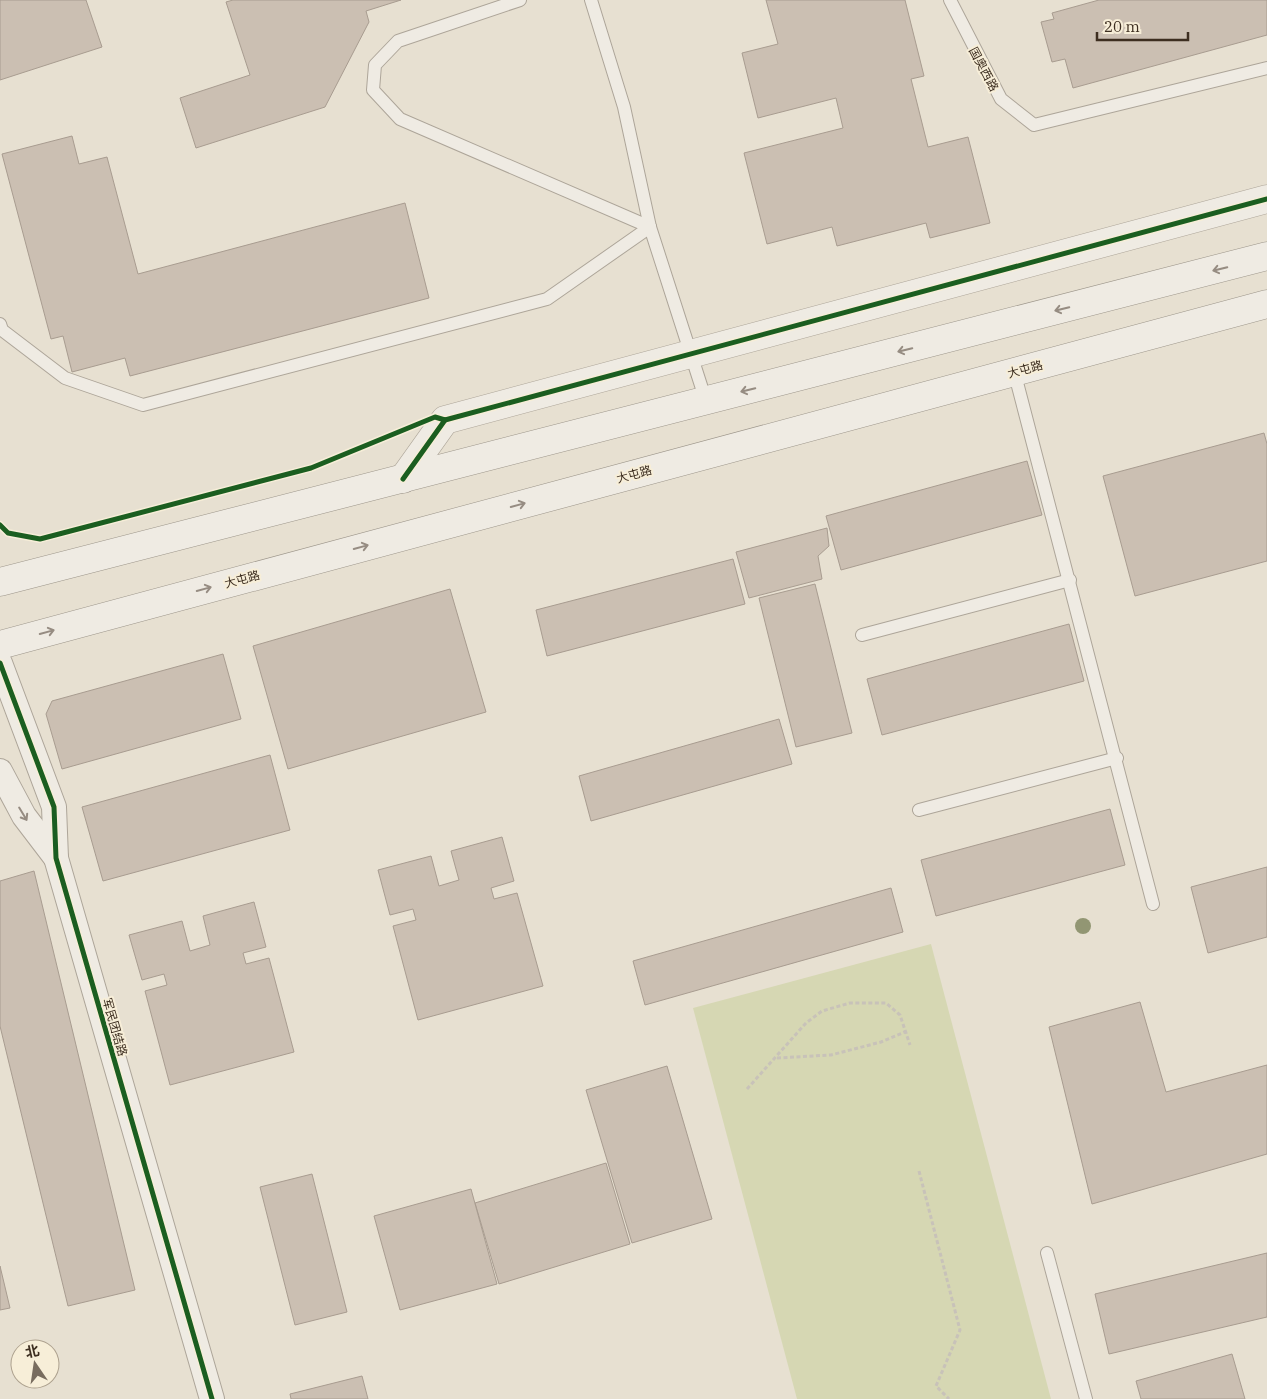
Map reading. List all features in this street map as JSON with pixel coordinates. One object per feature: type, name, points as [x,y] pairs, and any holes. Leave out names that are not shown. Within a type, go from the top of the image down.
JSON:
[{"type":"main road","points":[[403,479],[445,420],[1267,199]]},
{"type":"main road","points":[[0,582],[1267,256]]},
{"type":"main road","name":"大屯路","points":[[0,644],[1267,304]]},
{"type":"street","name":"军民团结路","points":[[0,662],[54,807],[56,858],[212,1399]]},
{"type":"street","name":"军民团结路","points":[[0,771],[24,816],[56,858]]},
{"type":"lane","points":[[520,0],[398,41],[375,65],[373,90],[400,119],[650,227]]},
{"type":"lane","points":[[591,0],[624,107],[650,227],[706,401]]},
{"type":"lane","name":"国奥西路","points":[[950,0],[1001,99],[1034,125],[1267,68]]},
{"type":"lane","points":[[0,324],[2,330],[65,378],[143,405],[547,299],[650,227]]},
{"type":"lane","points":[[1014,372],[1117,758],[1153,904]]},
{"type":"lane","points":[[862,635],[1070,580]]},
{"type":"lane","points":[[919,810],[1117,758]]},
{"type":"lane","points":[[1047,1252],[1086,1399]]},
{"type":"path","points":[[746,1088],[776,1058],[806,1023],[822,1011],[850,1003],[886,1003],[900,1015],[910,1044]]},
{"type":"path","points":[[776,1058],[831,1055],[881,1042],[905,1032]]},
{"type":"path","points":[[919,1171],[960,1330],[936,1386],[949,1399]]},
{"type":"green space","points":[[931,944],[1051,1399],[797,1399],[693,1008]]},
{"type":"building","points":[[0,0],[86,0],[102,47],[0,80]]},
{"type":"building","points":[[233,0],[401,0],[366,11],[369,22],[325,107],[196,148],[180,98],[250,75],[226,2]]},
{"type":"building","points":[[766,0],[905,0],[924,76],[911,79],[928,147],[968,137],[990,223],[930,238],[926,223],[837,246],[832,227],[767,244],[744,153],[843,128],[836,98],[758,118],[742,53],[778,44]]},
{"type":"building","points":[[1099,0],[1267,0],[1267,35],[1073,88],[1065,59],[1052,62],[1041,22],[1054,19],[1052,13]]},
{"type":"building","points":[[72,136],[79,164],[107,157],[138,274],[405,203],[429,298],[130,376],[125,358],[72,372],[63,336],[51,339],[2,154]]},
{"type":"building","points":[[1264,433],[1267,444],[1267,561],[1135,596],[1103,476]]},
{"type":"building","points":[[1027,461],[1042,515],[841,570],[826,516]]},
{"type":"building","points":[[827,528],[829,546],[818,556],[822,579],[749,598],[736,552]]},
{"type":"building","points":[[733,559],[745,604],[547,656],[536,610]]},
{"type":"building","points":[[815,584],[852,733],[796,747],[759,598]]},
{"type":"building","points":[[450,589],[486,712],[288,769],[253,646]]},
{"type":"building","points":[[1069,624],[1084,681],[882,735],[867,679]]},
{"type":"building","points":[[223,654],[241,719],[62,769],[46,714],[52,701]]},
{"type":"building","points":[[779,719],[792,764],[591,821],[579,776]]},
{"type":"building","points":[[270,755],[290,830],[103,881],[82,807]]},
{"type":"building","points":[[1110,809],[1125,865],[936,916],[921,860]]},
{"type":"building","points":[[502,837],[514,881],[491,888],[494,899],[517,893],[543,986],[418,1020],[393,926],[416,920],[413,909],[390,915],[378,870],[431,856],[439,886],[459,880],[451,851]]},
{"type":"building","points":[[1267,867],[1267,937],[1208,953],[1191,887]]},
{"type":"building","points":[[34,871],[135,1290],[68,1306],[0,1026],[0,881]]},
{"type":"building","points":[[891,888],[903,932],[645,1005],[633,961]]},
{"type":"building","points":[[254,902],[266,947],[243,953],[246,964],[269,958],[294,1052],[170,1085],[145,991],[167,985],[164,974],[142,980],[129,935],[182,921],[190,951],[210,945],[203,916]]},
{"type":"building","points":[[1140,1002],[1166,1092],[1267,1065],[1267,1154],[1092,1204],[1049,1027]]},
{"type":"building","points":[[667,1066],[712,1219],[632,1243],[586,1090]]},
{"type":"building","points":[[606,1163],[630,1244],[499,1284],[475,1203]]},
{"type":"building","points":[[312,1174],[347,1312],[295,1325],[260,1187]]},
{"type":"building","points":[[471,1189],[497,1284],[400,1310],[374,1216]]},
{"type":"building","points":[[1267,1253],[1267,1317],[1109,1354],[1095,1294]]},
{"type":"building","points":[[0,1266],[10,1308],[0,1310]]},
{"type":"building","points":[[1232,1354],[1245,1399],[1141,1399],[1136,1381]]},
{"type":"building","points":[[362,1376],[368,1399],[291,1399],[290,1394]]},
{"type":"cycle path","points":[[0,525],[8,533],[40,539],[311,468],[435,417],[445,420],[1267,199]]},
{"type":"cycle path","points":[[403,479],[445,420]]},
{"type":"cycle path","points":[[0,663],[54,807],[56,858],[212,1399]]}]
